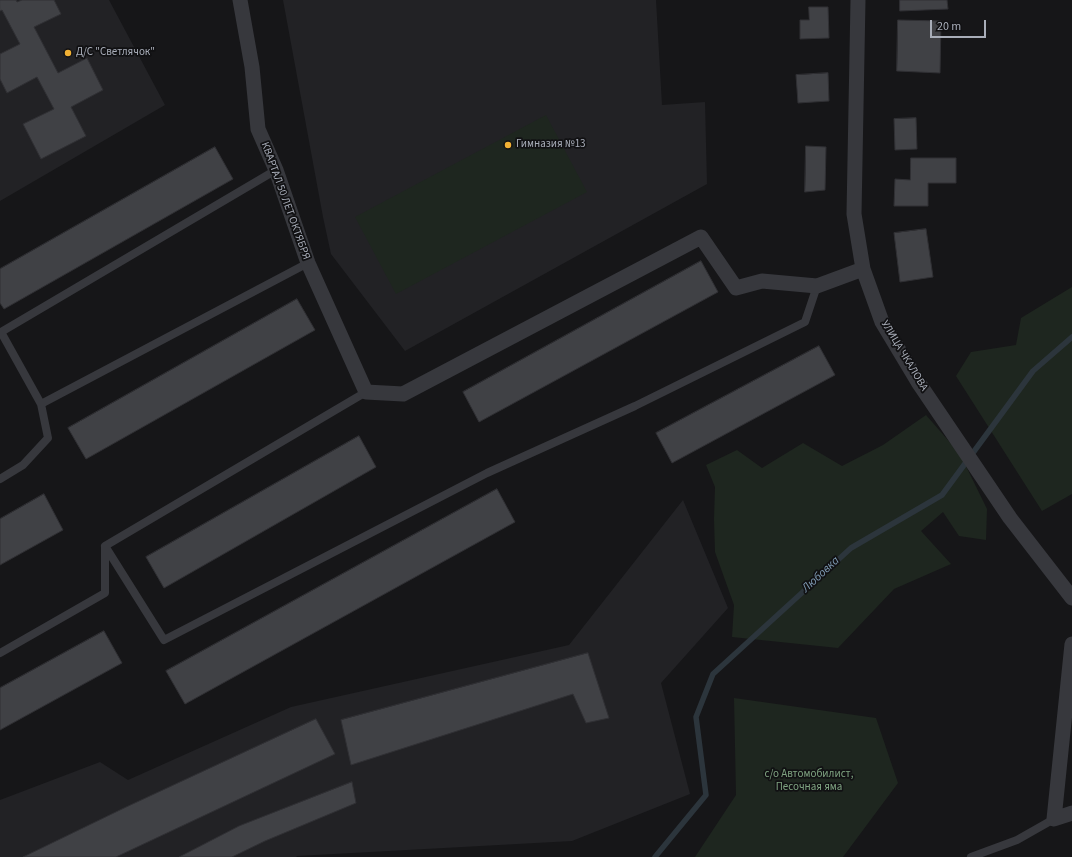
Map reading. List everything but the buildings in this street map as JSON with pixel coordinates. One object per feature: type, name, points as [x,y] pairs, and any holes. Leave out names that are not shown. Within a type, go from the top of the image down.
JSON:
[{"type":"street","name":"КВАРТАЛ 50 ЛЕТ ОКТЯБРЯ","points":[[240,0],[252,66],[258,129],[276,170],[308,263],[366,392]]},
{"type":"street","name":"УЛИЦА ЧКАЛОВА","points":[[858,0],[854,214],[863,269],[882,322],[918,382],[1010,518],[1072,598]]},
{"type":"street","points":[[366,392],[403,394],[701,238],[736,288],[762,281],[817,286],[863,269]]},
{"type":"street","points":[[1072,644],[1054,819],[1072,813]]},
{"type":"lane","points":[[0,479],[23,465],[48,438],[42,404],[2,332],[276,170]]},
{"type":"lane","points":[[42,404],[308,263]]},
{"type":"lane","points":[[105,546],[164,640],[487,473],[634,406],[805,322],[817,286]]},
{"type":"lane","points":[[105,546],[366,392]]},
{"type":"lane","points":[[0,653],[105,593],[105,546]]},
{"type":"lane","points":[[971,857],[1017,840],[1054,819]]},
{"type":"shaded area","name":"Д/С \"Светлячок\"","points":[[0,0],[109,0],[165,105],[0,201]]},
{"type":"shaded area","name":"Гимназия №13","points":[[283,0],[656,0],[662,105],[705,102],[707,184],[405,351],[331,254]]},
{"type":"shaded area","points":[[683,500],[728,608],[661,683],[690,794],[572,841],[296,857],[0,857],[0,800],[100,762],[128,780],[291,707],[569,645]]},
{"type":"green space","points":[[546,115],[587,192],[396,294],[355,217]]},
{"type":"green space","points":[[1072,287],[1072,494],[1042,511],[956,376],[971,352],[1016,345],[1021,318]]},
{"type":"green space","points":[[926,415],[960,454],[987,509],[986,540],[959,536],[943,512],[921,531],[951,564],[894,589],[838,648],[732,637],[734,605],[715,552],[715,487],[706,465],[737,450],[762,468],[803,443],[842,466],[883,445]]},
{"type":"green space","name":"с/о Автомобилист, Песочная яма","points":[[734,698],[876,718],[898,783],[843,857],[695,857],[736,795]]},
{"type":"waterway","name":"Любовка","points":[[655,857],[706,795],[696,717],[713,674],[851,548],[942,495],[1033,371],[1072,337]]},
{"type":"place","name":"Д/С \"Светлячок\"","points":[[68,53]]},
{"type":"place","name":"Гимназия №13","points":[[508,145]]}]
